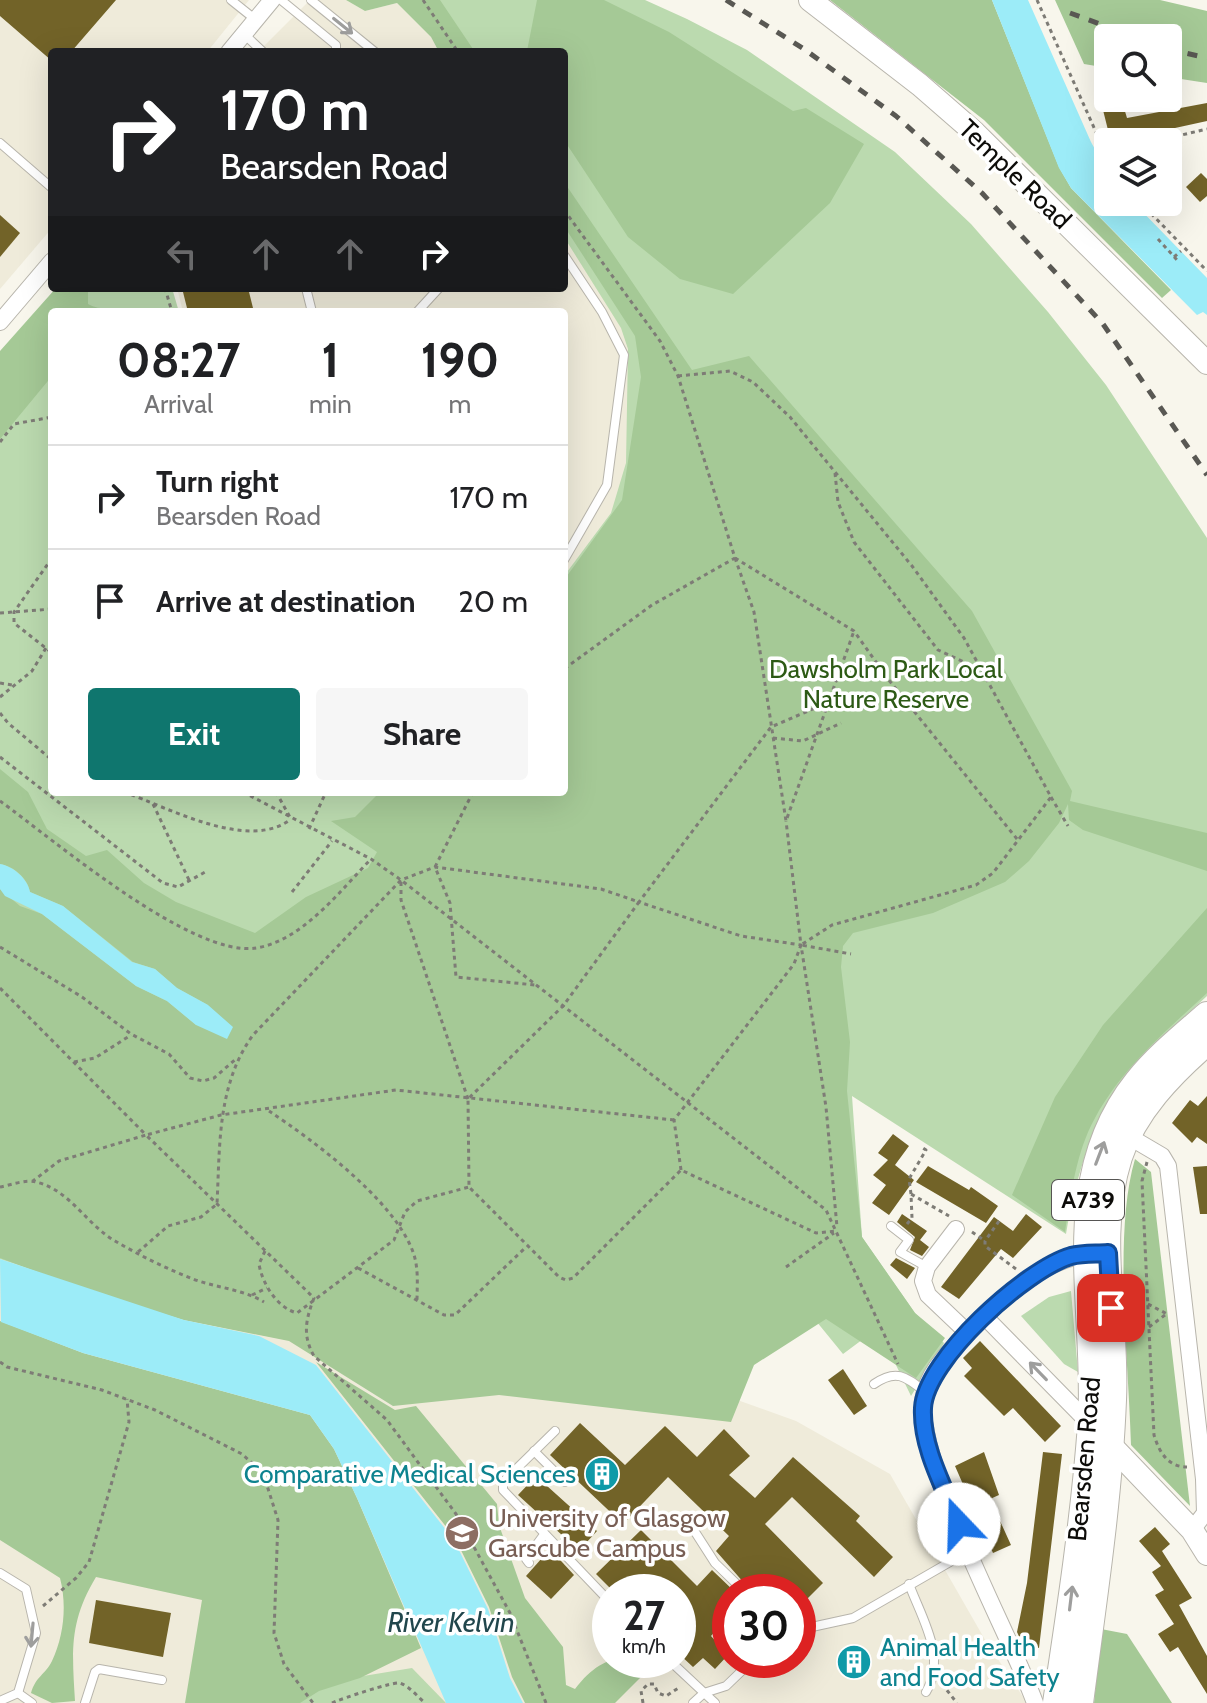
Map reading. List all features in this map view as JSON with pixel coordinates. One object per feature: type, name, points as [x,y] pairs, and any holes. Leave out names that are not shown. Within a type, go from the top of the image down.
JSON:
[{"type":"main road","name":"Bearsden Road","points":[[1080,1703],[1111,1446],[1114,1363],[1097,1254],[1086,1207],[1098,1154],[1121,1106],[1149,1068],[1207,1015]]},
{"type":"main road","name":"Bearsden Road","points":[[1056,1703],[1091,1425],[1097,1254],[1111,1189],[1128,1136],[1154,1096],[1207,1042]]},
{"type":"street","points":[[232,48],[272,0]]},
{"type":"street","name":"Temple Road","points":[[810,0],[920,85],[974,132],[1207,363]]},
{"type":"street","points":[[0,322],[48,266]]},
{"type":"street","points":[[1128,1136],[1158,1153],[1168,1166],[1202,1466],[1205,1513],[1192,1530]]},
{"type":"street","points":[[963,1228],[927,1267],[923,1281],[928,1295],[968,1333]]},
{"type":"street","points":[[1035,1703],[969,1551],[928,1445],[922,1412],[925,1391],[935,1371],[1006,1294],[1069,1257],[1097,1254]]},
{"type":"street","points":[[985,1317],[1192,1530],[1207,1554]]},
{"type":"lane","points":[[231,0],[256,20]]},
{"type":"lane","points":[[281,0],[336,48]]},
{"type":"lane","points":[[311,0],[370,48]]},
{"type":"lane","points":[[244,34],[259,48]]},
{"type":"lane","points":[[0,143],[48,185]]},
{"type":"lane","points":[[568,261],[610,325],[624,355],[607,485],[568,553]]},
{"type":"lane","points":[[421,308],[435,292]]},
{"type":"lane","points":[[891,1226],[909,1240],[900,1252],[918,1265],[927,1267]]},
{"type":"lane","points":[[874,1384],[888,1375],[903,1374],[925,1391]]},
{"type":"lane","points":[[555,1431],[503,1482],[503,1490],[543,1536],[592,1584]]},
{"type":"lane","points":[[534,1451],[565,1482]]},
{"type":"lane","points":[[688,1521],[715,1563],[726,1574]]},
{"type":"lane","points":[[529,1563],[526,1559],[543,1536]]},
{"type":"lane","points":[[816,1626],[853,1618],[969,1551]]},
{"type":"lane","points":[[0,1573],[26,1589],[36,1633],[18,1693],[0,1701]]},
{"type":"lane","points":[[909,1584],[936,1657],[935,1678],[926,1692]]},
{"type":"lane","points":[[85,1703],[95,1672],[99,1669],[162,1680]]},
{"type":"lane","points":[[687,1678],[715,1703]]},
{"type":"lane","points":[[693,1703],[704,1693],[726,1686],[734,1678]]},
{"type":"lane","points":[[18,1693],[32,1703]]},
{"type":"path","points":[[423,0],[455,48]]},
{"type":"path","points":[[1037,0],[1095,128]]},
{"type":"path","points":[[1182,135],[1207,129]]},
{"type":"path","points":[[568,215],[660,341],[678,376],[754,612],[825,1093],[837,1231]]},
{"type":"path","points":[[1154,216],[1207,271]]},
{"type":"path","points":[[1158,239],[1176,258],[1181,251]]},
{"type":"path","points":[[678,376],[730,371],[753,382],[790,417],[912,566],[964,638],[1068,826]]},
{"type":"path","points":[[0,442],[14,424],[48,418]]},
{"type":"path","points":[[835,473],[838,502],[861,552],[938,650],[980,669]]},
{"type":"path","points":[[735,558],[854,631],[888,679],[1018,840]]},
{"type":"path","points":[[568,666],[652,605],[735,558]]},
{"type":"path","points":[[0,697],[32,671],[46,648],[14,623],[14,612],[48,564]]},
{"type":"path","points":[[0,613],[48,609]]},
{"type":"path","points":[[786,821],[854,631]]},
{"type":"path","points":[[0,683],[12,685]]},
{"type":"path","points":[[468,1099],[563,1006],[771,727],[829,702]]},
{"type":"path","points":[[0,713],[48,757]]},
{"type":"path","points":[[773,738],[803,741],[841,723]]},
{"type":"path","points":[[0,757],[48,794]]},
{"type":"path","points":[[50,796],[163,883],[178,887],[207,871]]},
{"type":"path","points":[[135,796],[247,833],[284,825],[291,819]]},
{"type":"path","points":[[250,796],[371,859],[401,880],[826,1210],[903,1374]]},
{"type":"path","points":[[278,796],[291,819]]},
{"type":"path","points":[[309,829],[324,796]]},
{"type":"path","points":[[471,796],[435,867],[450,903],[456,977],[537,985]]},
{"type":"path","points":[[681,1170],[674,1120],[794,964],[801,945],[832,925],[976,885],[993,873],[1051,797]]},
{"type":"path","points":[[0,801],[170,924],[231,947],[256,948],[284,938],[331,900],[371,859]]},
{"type":"path","points":[[152,802],[189,880]]},
{"type":"path","points":[[292,892],[332,841]]},
{"type":"path","points":[[0,947],[82,997],[131,1034],[169,1054],[190,1078],[203,1081],[214,1078],[237,1058],[283,1003],[401,880],[435,867],[601,889],[741,936],[851,954]]},
{"type":"path","points":[[401,880],[401,900],[468,1099],[469,1187],[526,1247],[559,1277],[566,1280],[573,1278],[681,1170]]},
{"type":"path","points":[[0,988],[314,1298]]},
{"type":"path","points":[[74,1062],[95,1058],[131,1034]]},
{"type":"path","points":[[138,1252],[168,1226],[201,1217],[217,1204],[221,1115],[237,1058]]},
{"type":"path","points":[[0,1187],[33,1181],[59,1161],[221,1115],[269,1111],[396,1090],[674,1120]]},
{"type":"path","points":[[269,1111],[333,1155],[401,1230],[415,1255],[417,1302]]},
{"type":"path","points":[[912,1218],[909,1179],[926,1150],[920,1146]]},
{"type":"path","points":[[1158,1153],[1142,1181],[1154,1435],[1158,1447],[1175,1466],[1202,1466]]},
{"type":"path","points":[[681,1170],[816,1233],[837,1231]]},
{"type":"path","points":[[33,1181],[68,1198],[95,1227],[138,1252],[194,1280],[252,1295],[264,1302]]},
{"type":"path","points":[[265,1251],[259,1264],[267,1288],[287,1310],[297,1313],[394,1240],[401,1230],[405,1212],[417,1201],[469,1187]]},
{"type":"path","points":[[911,1194],[985,1241]]},
{"type":"path","points":[[999,1221],[985,1241],[985,1246],[1015,1269]]},
{"type":"path","points":[[786,1267],[837,1231]]},
{"type":"path","points":[[358,1268],[417,1302],[444,1315],[455,1315],[526,1247]]},
{"type":"path","points":[[252,1295],[267,1288]]},
{"type":"path","points":[[314,1298],[306,1321],[307,1343],[314,1356],[387,1420],[456,1514],[510,1613],[546,1703]]},
{"type":"path","points":[[1148,1304],[1165,1315]]},
{"type":"path","points":[[1149,1327],[1165,1315],[1185,1313]]},
{"type":"path","points":[[0,1362],[7,1367],[127,1399],[204,1433],[242,1454],[263,1473],[278,1520],[274,1633],[284,1664],[313,1703]]},
{"type":"path","points":[[32,1615],[76,1578],[89,1562],[129,1422],[127,1399]]},
{"type":"path","points":[[935,1678],[957,1703]]},
{"type":"path","points":[[332,1703],[372,1692],[390,1682],[400,1683],[425,1703]]},
{"type":"path","points":[[643,1703],[641,1691],[648,1684],[654,1684],[658,1693],[666,1696],[691,1682]]},
{"type":"shaded area","points":[[0,0],[249,0],[210,48],[48,48],[48,233],[0,289]]},
{"type":"shaded area","points":[[310,0],[346,0],[365,11],[397,3],[431,37],[437,48],[262,48]]},
{"type":"shaded area","points":[[568,232],[635,336],[641,377],[622,501],[568,575],[568,308],[182,308],[178,292],[568,292]]},
{"type":"shaded area","name":"University of Glasgow Garscube Campus","points":[[0,1259],[673,1377],[796,1421],[890,1474],[984,1638],[1027,1703],[0,1703]]},
{"type":"green space","points":[[346,0],[440,0],[472,48],[437,48],[431,37],[397,3],[365,11]]},
{"type":"green space","name":"Dawsholm Park Local Nature Reserve","points":[[415,0],[645,0],[747,50],[895,152],[971,224],[1048,312],[1106,385],[1207,538],[1207,996],[1150,1051],[1111,1100],[1085,1157],[1066,1234],[852,1096],[862,1237],[915,1313],[944,1343],[911,1396],[878,1328],[843,1354],[812,1316],[387,1359],[184,1320],[0,1259],[0,358],[58,292],[173,292],[178,308],[48,308],[48,796],[568,796],[568,571],[611,513],[626,463],[628,349],[621,328],[568,243],[568,48],[445,48]]},
{"type":"green space","points":[[537,0],[604,0],[669,32],[793,111],[806,108],[864,144],[830,203],[733,294],[680,279],[628,237],[568,146],[568,48],[528,48]]},
{"type":"green space","points":[[830,0],[992,0],[1059,167],[1071,188],[1094,211],[1094,216],[1098,216],[1171,290],[1162,298],[984,120]]},
{"type":"green space","points":[[1055,0],[1160,0],[1207,11],[1207,83],[1182,79],[1182,24],[1094,24],[1094,66],[1084,64]]},
{"type":"green space","name":"Dawsholm Park Local Nature Reserve","points":[[568,188],[692,370],[749,356],[972,611],[1072,791],[1070,801],[1207,833],[1207,871],[1083,830],[1069,820],[1068,804],[1059,823],[1029,861],[1005,882],[933,913],[853,933],[843,946],[841,967],[850,1042],[847,1091],[862,1237],[915,1313],[945,1338],[916,1378],[826,1319],[754,1365],[731,1422],[499,1395],[393,1406],[289,1341],[184,1320],[99,1295],[0,1258],[0,889],[20,906],[42,914],[136,986],[167,1001],[196,1025],[208,1005],[177,988],[155,969],[133,962],[63,906],[30,892],[19,874],[0,864],[0,769],[28,792],[47,829],[86,856],[107,850],[144,883],[176,902],[255,933],[306,897],[368,868],[377,852],[331,821],[355,817],[376,796],[568,796],[568,574],[622,500],[641,377],[635,336],[568,232]]},
{"type":"green space","points":[[52,292],[88,292],[88,304],[98,308],[48,308],[48,381],[0,439],[0,351]]},
{"type":"green space","points":[[1207,908],[1207,993],[1131,1066],[1095,1118],[1079,1159],[1065,1232],[1012,1195],[1055,1097],[1103,1025]]},
{"type":"green space","points":[[1135,1159],[1151,1172],[1190,1506],[1131,1445],[1124,1261],[1128,1189]]},
{"type":"green space","points":[[1071,1291],[1078,1372],[1064,1364],[1021,1316],[1049,1297]]},
{"type":"green space","points":[[0,1321],[83,1353],[310,1415],[334,1449],[421,1648],[360,1678],[319,1691],[300,1703],[185,1703],[202,1600],[96,1577],[81,1608],[74,1637],[75,1701],[52,1703],[31,1693],[56,1651],[63,1620],[63,1599],[60,1578],[0,1540]]},
{"type":"green space","points":[[316,1362],[395,1410],[416,1406],[497,1504],[499,1525],[525,1598],[563,1647],[566,1685],[575,1689],[592,1671],[592,1678],[640,1678],[615,1703],[525,1703],[512,1677],[489,1607],[455,1538]]},
{"type":"green space","points":[[1101,1629],[1127,1634],[1172,1703],[1094,1703]]},
{"type":"green space","points":[[412,1668],[446,1703],[199,1703]]},
{"type":"water","points":[[992,0],[1028,0],[1094,147],[1094,211],[1071,188],[1059,168]]},
{"type":"water","points":[[1099,216],[1147,216],[1207,278],[1207,315],[1203,312],[1197,315]]},
{"type":"water","points":[[0,864],[19,874],[30,892],[63,906],[132,962],[155,969],[177,988],[208,1005],[233,1027],[227,1039],[196,1025],[167,1001],[136,986],[42,914],[5,896],[0,889]]},
{"type":"water","name":"River Kelvin","points":[[0,1259],[184,1320],[259,1336],[316,1365],[454,1540],[488,1609],[510,1678],[523,1703],[446,1703],[334,1449],[310,1415],[83,1353],[1,1322]]},
{"type":"building","points":[[0,0],[116,0],[74,48],[48,48],[48,58],[0,16]]},
{"type":"building","points":[[1207,103],[1207,121],[1175,128],[1108,128],[1104,112],[1125,112],[1127,118],[1159,112],[1182,112],[1182,108]]},
{"type":"building","points":[[1201,173],[1207,179],[1207,196],[1200,202],[1186,187]]},
{"type":"building","points":[[0,215],[20,233],[0,257]]},
{"type":"building","points":[[183,292],[249,292],[253,308],[187,308]]},
{"type":"building","points":[[1207,1096],[1207,1144],[1197,1137],[1192,1143],[1172,1123],[1190,1100],[1198,1106]]},
{"type":"building","points":[[893,1134],[909,1146],[895,1165],[914,1180],[889,1215],[872,1203],[886,1185],[873,1175],[888,1160],[878,1153]]},
{"type":"building","points":[[928,1166],[969,1190],[971,1187],[998,1206],[986,1223],[916,1182]]},
{"type":"building","points":[[1207,1166],[1207,1214],[1200,1214],[1193,1167]]},
{"type":"building","points":[[902,1214],[927,1231],[920,1240],[929,1247],[922,1256],[910,1250],[915,1237],[897,1222]]},
{"type":"building","points":[[1026,1214],[1042,1227],[1013,1258],[1001,1249],[959,1299],[941,1287],[994,1217],[1013,1231]]},
{"type":"building","points":[[896,1258],[915,1268],[907,1279],[890,1265]]},
{"type":"building","points":[[980,1341],[1061,1426],[1045,1442],[1013,1408],[1004,1416],[964,1376],[972,1368],[963,1358]]},
{"type":"building","points":[[843,1369],[867,1406],[854,1415],[828,1380]]},
{"type":"building","points":[[580,1423],[625,1465],[665,1426],[697,1457],[724,1429],[750,1456],[729,1475],[755,1498],[793,1457],[860,1516],[856,1521],[893,1557],[874,1577],[792,1497],[765,1524],[814,1574],[736,1574],[716,1551],[729,1536],[668,1477],[623,1524],[550,1455]]},
{"type":"building","points":[[984,1452],[999,1495],[990,1499],[1011,1545],[993,1553],[955,1466]]},
{"type":"building","points":[[1043,1452],[1062,1454],[1039,1648],[1023,1645],[1017,1632],[1027,1583]]},
{"type":"building","points":[[536,1476],[597,1531],[575,1555],[560,1539],[563,1536],[518,1495]]},
{"type":"building","points":[[1155,1527],[1170,1544],[1162,1551],[1192,1598],[1179,1605],[1207,1656],[1207,1694],[1178,1647],[1170,1652],[1158,1634],[1174,1624],[1155,1595],[1164,1590],[1152,1572],[1161,1566],[1139,1541]]},
{"type":"building","points":[[641,1530],[685,1574],[596,1574]]},
{"type":"building","points":[[550,1549],[574,1575],[551,1599],[526,1576]]},
{"type":"building","points":[[712,1570],[716,1574],[712,1574],[712,1666],[703,1658],[696,1664],[696,1585]]},
{"type":"building","points":[[816,1576],[823,1583],[816,1590]]},
{"type":"building","points":[[96,1600],[171,1613],[163,1657],[89,1643]]},
{"type":"railway","points":[[726,0],[804,49],[896,116],[982,193],[1103,324],[1207,475]]},
{"type":"railway","points":[[1070,13],[1100,24]]},
{"type":"railway","points":[[1182,52],[1207,58]]},
{"type":"place","name":"Comparative Medical Sciences","points":[[602,1474]]},
{"type":"place","name":"University of Glasgow Garscube Campus","points":[[462,1533]]},
{"type":"place","name":"Animal Health and Food Safety","points":[[854,1662]]},
{"type":"route","points":[[959,1524],[928,1445],[924,1426],[923,1401],[935,1371],[1006,1294],[1069,1257],[1108,1253],[1111,1308]]}]
